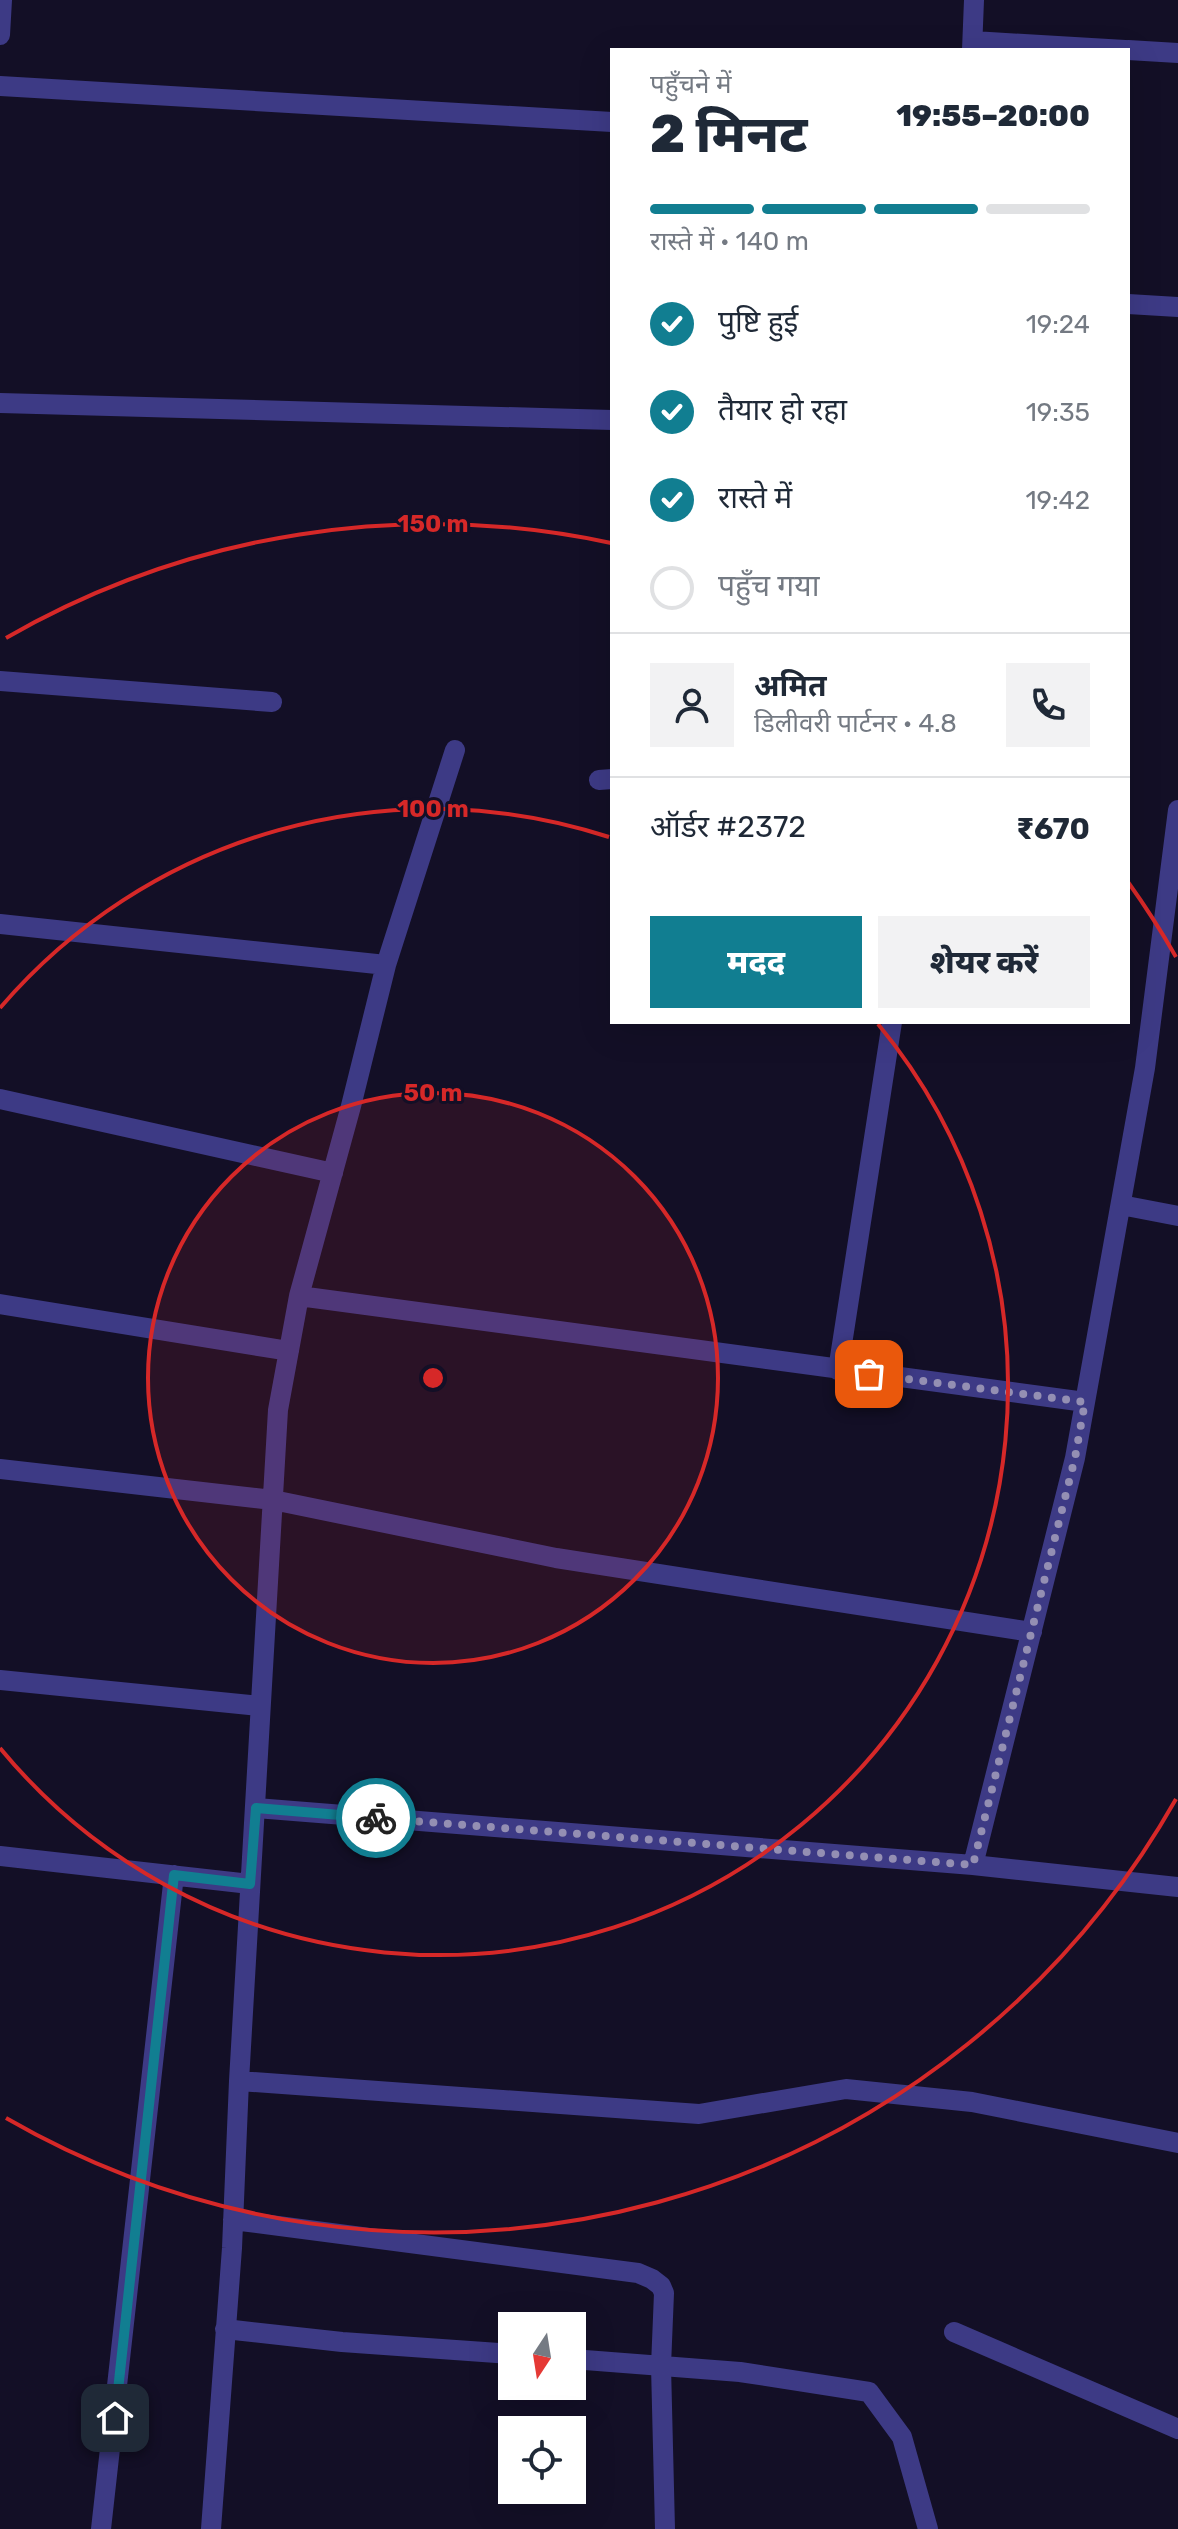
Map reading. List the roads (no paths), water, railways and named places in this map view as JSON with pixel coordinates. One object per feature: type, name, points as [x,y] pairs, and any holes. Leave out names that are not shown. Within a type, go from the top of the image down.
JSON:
[{"type":"street","points":[[0,35],[2,0]]},
{"type":"street","points":[[974,0],[973,45],[1065,48]]},
{"type":"street","points":[[1130,50],[1178,53]]},
{"type":"street","points":[[0,86],[610,122]]},
{"type":"street","points":[[1130,304],[1178,307]]},
{"type":"street","points":[[0,403],[610,420]]},
{"type":"street","points":[[0,681],[272,702]]},
{"type":"street","points":[[211,2529],[233,2220],[278,1410],[299,1296],[386,965],[455,750]]},
{"type":"street","points":[[973,1865],[1075,1458],[1145,1068],[1178,810]]},
{"type":"street","points":[[0,924],[386,965]]},
{"type":"street","points":[[838,1370],[892,1024]]},
{"type":"street","points":[[0,1099],[333,1173]]},
{"type":"street","points":[[1121,1205],[1178,1216]]},
{"type":"street","points":[[299,1296],[1085,1402]]},
{"type":"street","points":[[0,1304],[289,1351]]},
{"type":"street","points":[[0,1469],[273,1500],[556,1558],[1032,1632]]},
{"type":"street","points":[[0,1680],[260,1706]]},
{"type":"street","points":[[256,1808],[973,1865],[1178,1887]]},
{"type":"street","points":[[0,1856],[250,1884]]},
{"type":"street","points":[[101,2529],[174,1875]]},
{"type":"street","points":[[239,2081],[699,2114],[846,2089],[972,2102],[1178,2143]]},
{"type":"street","points":[[233,2220],[638,2273],[652,2279],[664,2293],[661,2366],[665,2529]]},
{"type":"street","points":[[225,2329],[342,2342],[498,2353]]},
{"type":"street","points":[[954,2332],[1178,2429]]},
{"type":"street","points":[[586,2360],[740,2372],[869,2392],[902,2437],[928,2529]]}]
